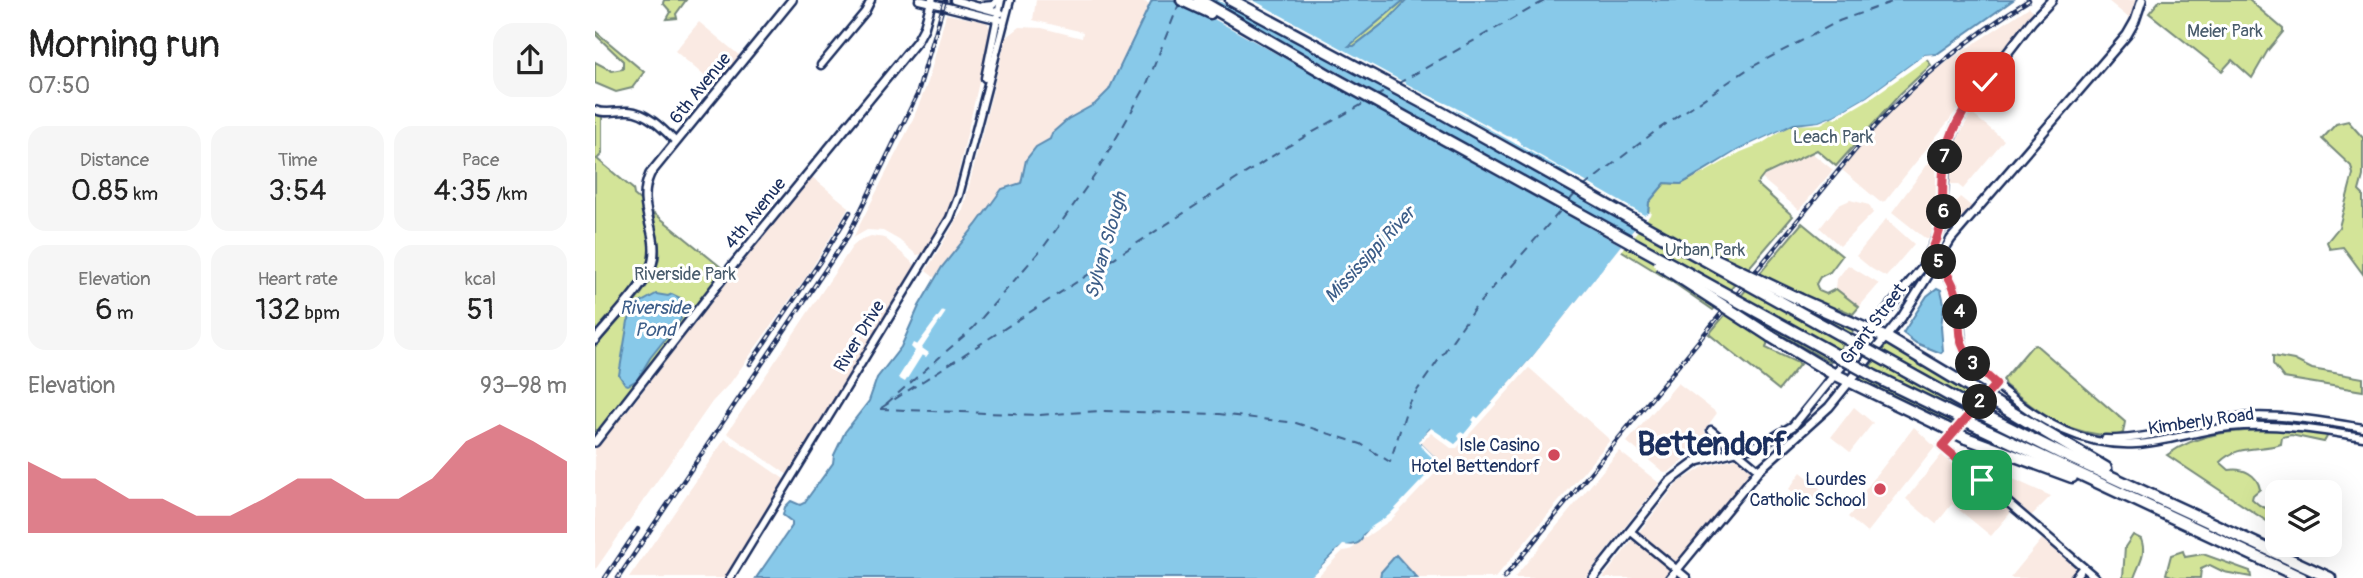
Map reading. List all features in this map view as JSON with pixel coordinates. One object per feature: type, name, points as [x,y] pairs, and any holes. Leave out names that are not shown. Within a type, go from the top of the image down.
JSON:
[{"type":"highway","points":[[1182,0],[1259,35]]},
{"type":"highway","points":[[1199,0],[1874,376],[2302,578]]},
{"type":"highway","points":[[1233,1],[1442,113],[1988,416],[2135,488],[2330,578]]},
{"type":"highway","points":[[1642,225],[1669,235],[1916,353],[2135,488]]},
{"type":"highway","points":[[1630,242],[1770,336],[1835,375],[1851,380],[1966,438],[2073,478],[2110,488]]},
{"type":"main road","points":[[1934,256],[1943,220],[1943,170],[1946,152],[1967,105],[2032,21],[2052,0]]},
{"type":"main road","name":"Grant Street","points":[[1593,578],[1669,482],[1697,461],[1763,444],[1793,426],[1924,265],[1951,239],[2117,46],[2135,21],[2141,0]]},
{"type":"main road","name":"4th Avenue","points":[[595,442],[729,270],[917,41],[931,2]]},
{"type":"main road","name":"6th Avenue","points":[[595,340],[642,284],[652,266],[654,246],[644,201],[650,174],[789,3]]},
{"type":"main road","name":"Grant Street","points":[[1670,578],[1759,470],[1824,412],[1851,380],[1914,299],[1934,256]]},
{"type":"street","points":[[821,65],[865,12],[871,0]]},
{"type":"street","points":[[919,0],[1002,17]]},
{"type":"street","points":[[954,0],[1002,17]]},
{"type":"street","points":[[973,5],[989,6],[999,0]]},
{"type":"street","name":"River Drive","points":[[999,0],[1002,17]]},
{"type":"street","name":"River Drive","points":[[730,578],[950,218],[1002,17],[1010,0]]},
{"type":"street","points":[[595,110],[604,113],[635,112],[649,119],[676,142]]},
{"type":"street","name":"Kimberly Road","points":[[1934,256],[1956,293],[1963,347],[1976,368],[2044,421],[2106,443],[2157,442],[2211,430],[2265,426],[2300,427],[2363,437]]},
{"type":"street","points":[[1996,384],[1942,446],[2096,578]]},
{"type":"street","name":"Kimberly Road","points":[[2084,437],[2124,439],[2249,416],[2301,418],[2363,428]]},
{"type":"street","points":[[1711,430],[1759,470]]},
{"type":"street","points":[[1630,531],[1686,578]]},
{"type":"street","points":[[2074,578],[2083,567]]},
{"type":"shaded area","points":[[1036,0],[1140,0],[1150,4],[1109,90],[1095,104],[1068,119],[1050,139],[1036,147],[1026,160],[1021,183],[986,210],[935,278],[926,271],[963,210],[1006,38],[1020,27],[1042,28],[1082,38],[1083,32],[1033,20]]},
{"type":"shaded area","points":[[2107,0],[2137,0],[2130,19]]},
{"type":"shaded area","points":[[2029,7],[2035,12],[1885,201],[1880,202],[1841,169],[1914,88],[1951,59]]},
{"type":"shaded area","points":[[946,14],[987,22],[991,30],[950,208],[922,254],[917,255],[883,231],[867,230],[853,238],[911,124],[928,82]]},
{"type":"shaded area","points":[[699,22],[740,56],[715,85],[675,51]]},
{"type":"shaded area","points":[[1971,113],[2004,140],[1963,189],[1957,184],[1949,184],[1949,170],[1956,141]]},
{"type":"shaded area","points":[[1812,153],[1833,170],[1799,210],[1761,178]]},
{"type":"shaded area","points":[[1930,161],[1939,168],[1938,198],[1935,222],[1930,239],[1926,239],[1892,212]]},
{"type":"shaded area","points":[[812,177],[849,207],[808,274],[731,382],[712,402],[595,570],[595,449],[629,409],[733,271]]},
{"type":"shaded area","points":[[1960,197],[1971,206],[1962,220],[1950,208]]},
{"type":"shaded area","points":[[1850,200],[1869,205],[1873,213],[1840,246],[1820,228],[1837,206]]},
{"type":"shaded area","points":[[1886,219],[1914,244],[1886,277],[1856,256]]},
{"type":"shaded area","points":[[871,236],[885,238],[915,265],[788,475],[727,433],[852,247]]},
{"type":"shaded area","points":[[1848,265],[1879,284],[1859,307],[1836,289],[1837,279]]},
{"type":"shaded area","points":[[1526,365],[1610,440],[1495,578],[1311,578],[1342,547],[1389,517],[1438,461],[1418,443],[1430,429]]},
{"type":"shaded area","points":[[1678,383],[1717,413],[1704,431],[1721,446],[1698,452],[1668,473],[1627,442]]},
{"type":"shaded area","points":[[1854,407],[1873,423],[1850,452],[1831,437]]},
{"type":"shaded area","points":[[1914,427],[1935,447],[1867,533],[1848,517],[1854,510],[1852,507]]},
{"type":"shaded area","points":[[725,439],[784,479],[785,483],[727,578],[629,578]]},
{"type":"shaded area","points":[[1619,451],[1659,483],[1585,578],[1514,578]]},
{"type":"shaded area","points":[[1943,453],[2012,511],[1991,536],[1952,504],[1936,524],[1906,499]]},
{"type":"shaded area","points":[[1736,458],[1753,472],[1664,578],[1603,578],[1677,484],[1703,467]]},
{"type":"shaded area","points":[[1801,472],[1821,489],[1808,506],[1789,489]]},
{"type":"shaded area","points":[[2004,475],[2051,496],[2030,517],[1997,484]]},
{"type":"shaded area","points":[[2043,538],[2075,565],[2076,569],[2069,578],[2010,578]]},
{"type":"green space","points":[[664,0],[686,0],[676,14],[677,18],[667,19],[671,12],[663,3]]},
{"type":"green space","points":[[1404,0],[1407,1],[1389,19],[1354,46],[1348,46]]},
{"type":"green space","name":"Meier Park","points":[[2160,0],[2249,0],[2283,29],[2283,32],[2268,50],[2252,78],[2232,60],[2222,71],[2149,13]]},
{"type":"green space","points":[[595,31],[644,72],[632,88],[616,92],[595,83],[595,62],[612,71],[623,69],[623,61]]},
{"type":"green space","name":"Leach Park","points":[[1924,55],[1931,65],[1900,94],[1836,166],[1817,150],[1764,175],[1757,184],[1793,216],[1713,310],[1619,249],[1648,213],[1649,202],[1665,183],[1681,184],[1702,173],[1687,173],[1793,124],[1819,122],[1834,116],[1867,97]]},
{"type":"green space","name":"Riverside Park","points":[[595,113],[602,117],[602,154],[597,159],[633,189],[634,195],[641,201],[650,252],[642,276],[595,335]]},
{"type":"green space","points":[[2348,121],[2363,138],[2363,176],[2359,191],[2363,195],[2363,274],[2343,247],[2330,249],[2327,242],[2339,227],[2353,174],[2351,166],[2322,139],[2336,124]]},
{"type":"green space","name":"Riverside Park","points":[[654,213],[722,268],[722,272],[595,436],[595,347],[642,292],[656,268],[659,251]]},
{"type":"green space","name":"Urban Park","points":[[1802,223],[1842,256],[1830,272],[1820,277],[1816,284],[1819,291],[1826,294],[1836,289],[1859,307],[1853,314],[1839,308],[1830,318],[1855,329],[1830,362],[1771,329],[1766,348],[1800,364],[1779,390],[1709,334]]},
{"type":"green space","points":[[1887,344],[1975,397],[1952,425],[1860,380]]},
{"type":"green space","points":[[2036,345],[2125,422],[2123,433],[2103,435],[2069,427],[2036,409],[2005,385],[2003,380],[2032,346]]},
{"type":"green space","points":[[2273,356],[2294,360],[2312,369],[2363,378],[2363,391],[2284,378],[2273,364]]},
{"type":"green space","points":[[2290,429],[2328,435],[2324,442],[2291,435],[2282,437],[2281,444],[2242,450],[2220,462],[2229,470],[2244,471],[2256,479],[2260,489],[2252,499],[2265,508],[2265,520],[2167,455],[2181,446],[2211,435]]},
{"type":"green space","points":[[2133,535],[2141,539],[2143,554],[2134,578],[2123,578],[2125,547]]},
{"type":"green space","points":[[2183,551],[2185,557],[2203,554],[2250,571],[2251,577],[2224,572],[2210,565],[2201,569],[2200,578],[2177,578],[2166,574],[2171,555]]},
{"type":"water","points":[[1152,0],[1404,0],[1349,46],[1354,46],[1389,19],[1407,0],[2013,0],[1937,54],[1924,55],[1867,97],[1834,116],[1819,122],[1794,124],[1739,150],[1681,184],[1665,183],[1649,202],[1648,213],[1533,357],[1456,445],[1449,444],[1430,429],[1419,442],[1440,463],[1389,517],[1364,534],[1358,543],[1337,551],[1311,578],[756,578],[792,526],[792,522],[783,515],[785,507],[791,501],[800,505],[804,503],[833,463],[845,432],[869,401],[877,378],[901,347],[919,306],[942,267],[1002,189],[1021,183],[1026,160],[1036,147],[1050,139],[1052,133],[1068,119],[1095,104],[1109,90]]},
{"type":"water","points":[[1937,288],[1941,290],[1944,303],[1941,353],[1916,343],[1903,333],[1927,296]]},
{"type":"water","name":"Riverside Pond","points":[[656,294],[672,294],[680,298],[681,319],[650,358],[637,380],[628,385],[619,375],[628,321],[638,304]]},
{"type":"water","points":[[1396,555],[1417,578],[1380,578],[1381,572]]},
{"type":"pier","points":[[1175,0],[1210,0],[1629,235],[1635,228],[1217,0],[1253,0],[1422,92],[1507,136],[1516,138],[1523,146],[1644,215],[1651,211],[1536,360],[1457,448],[1451,448],[1431,433],[1419,444],[1418,441],[1431,428],[1455,444],[1460,439],[1458,436],[1461,432],[1464,434],[1474,422],[1472,420],[1475,416],[1478,418],[1532,357],[1621,245]],"holes":[[[1448,107],[1568,173],[1566,175]]]},
{"type":"pier","points":[[1934,54],[1836,119],[1831,118],[1821,124],[1795,125],[1819,122],[1834,116],[1867,97],[1924,55]]},
{"type":"pier","points":[[1786,128],[1761,144],[1741,152],[1688,182],[1739,150]]},
{"type":"pier","points":[[943,310],[946,312],[922,348],[929,353],[926,357],[922,355],[905,382],[898,378],[915,351],[911,347],[913,343],[917,345]]},
{"type":"pier","points":[[1422,444],[1443,465],[1391,520],[1363,539],[1371,527],[1389,515],[1438,463],[1420,446]]},
{"type":"pier","points":[[1343,545],[1356,546],[1343,551],[1316,578],[1309,578]]},
{"type":"ferry route","points":[[1397,84],[1546,0]]},
{"type":"ferry route","points":[[1583,187],[1657,130],[1748,69],[1839,21],[1897,0]]},
{"type":"ferry route","points":[[886,404],[973,328],[1045,245],[1095,175],[1146,86],[1179,4]]},
{"type":"ferry route","points":[[1375,97],[1389,89]]},
{"type":"ferry route","points":[[881,408],[1285,148],[1368,101]]},
{"type":"ferry route","points":[[1568,202],[1576,193]]},
{"type":"ferry route","points":[[880,409],[1039,415],[1099,411],[1219,414],[1296,423],[1361,444],[1390,462],[1409,402],[1475,308],[1562,209]]},
{"type":"railway","points":[[618,578],[848,236],[917,95],[945,0]]},
{"type":"railway","points":[[1504,578],[1875,126],[1948,58],[2029,0]]},
{"type":"railway","points":[[750,364],[819,263],[850,212]]},
{"type":"railway","points":[[605,578],[638,529]]},
{"type":"place","name":"Isle Casino Hotel Bettendorf","points":[[1554,455]]},
{"type":"place","name":"Lourdes Catholic School","points":[[1880,489]]},
{"type":"district","name":"Bettendorf","points":[[1712,444]]},
{"type":"route","points":[[1982,480],[1942,446],[1996,384],[1976,368],[1963,347],[1956,293],[1931,252],[1943,220],[1943,170],[1949,140],[1967,105],[1985,82]]},
{"type":"water label","name":"Sylvan Slough","points":[[1105,245]]},
{"type":"water label","name":"Mississippi River","points":[[1369,254]]}]
